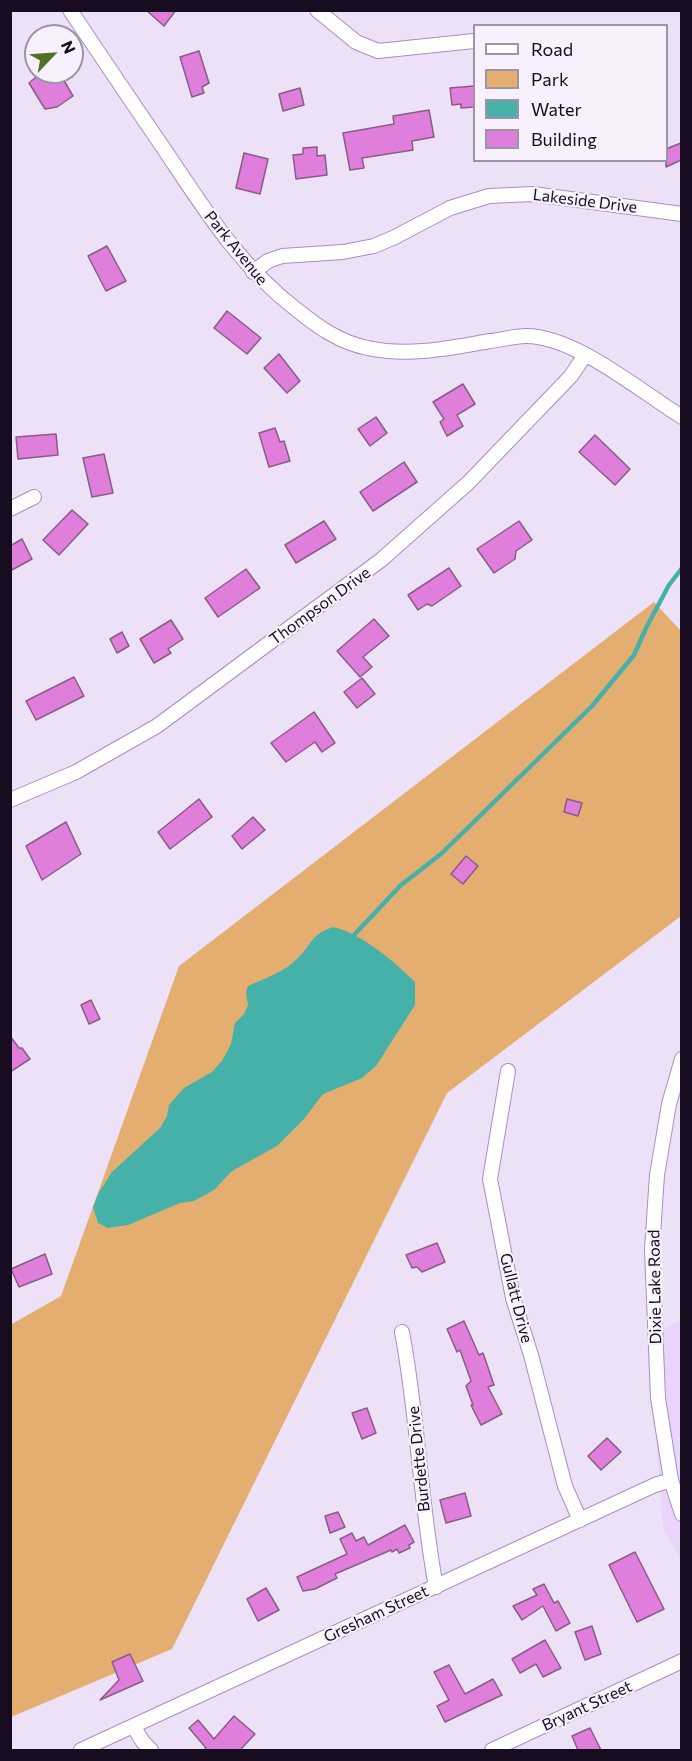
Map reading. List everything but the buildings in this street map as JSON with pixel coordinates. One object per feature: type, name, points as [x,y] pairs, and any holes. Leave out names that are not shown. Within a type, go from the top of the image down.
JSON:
[{"type":"street","name":"Park Avenue","points":[[70,10],[220,232],[253,272],[277,295],[316,326],[340,339],[366,348],[393,352],[418,352],[526,336],[553,340],[609,368],[681,417]]},
{"type":"street","points":[[317,10],[356,42],[378,51],[473,41]]},
{"type":"street","name":"Lakeside Drive","points":[[253,272],[268,261],[282,256],[344,252],[374,246],[450,207],[489,196],[533,194],[681,213]]},
{"type":"street","name":"Thompson Drive","points":[[10,800],[76,772],[157,726],[381,560],[468,483],[571,376],[585,355]]},
{"type":"street","points":[[10,509],[34,497]]},
{"type":"street","name":"Dixie Lake Road","points":[[681,1059],[669,1104],[657,1175],[652,1250],[658,1398],[671,1480],[681,1514]]},
{"type":"street","name":"Gullatt Drive","points":[[508,1071],[490,1179],[513,1298],[531,1355],[565,1486],[580,1520]]},
{"type":"street","name":"Burdette Drive","points":[[402,1332],[411,1380],[427,1539],[436,1587]]},
{"type":"street","name":"Gresham Street","points":[[81,1750],[655,1485],[671,1480]]},
{"type":"street","name":"Bryant Street","points":[[492,1750],[681,1661]]},
{"type":"street","points":[[133,1726],[143,1742],[152,1750]]},
{"type":"shaded area","points":[[681,1320],[681,1560],[663,1528],[649,1337]]},
{"type":"green space","points":[[654,602],[681,631],[681,916],[447,1093],[172,1649],[11,1717],[10,1325],[61,1296],[179,966]]},
{"type":"water","points":[[333,927],[355,935],[366,942],[415,982],[415,1005],[376,1066],[362,1078],[323,1094],[304,1119],[277,1146],[232,1171],[214,1190],[194,1201],[180,1203],[128,1225],[108,1228],[98,1223],[93,1207],[98,1194],[112,1172],[160,1128],[167,1116],[169,1105],[184,1088],[212,1072],[222,1061],[231,1044],[235,1023],[244,1014],[248,1005],[246,992],[248,986],[287,967],[298,958],[316,936]]},
{"type":"waterway","points":[[354,935],[401,885],[441,854],[592,706],[634,655],[669,585],[682,568]]}]
